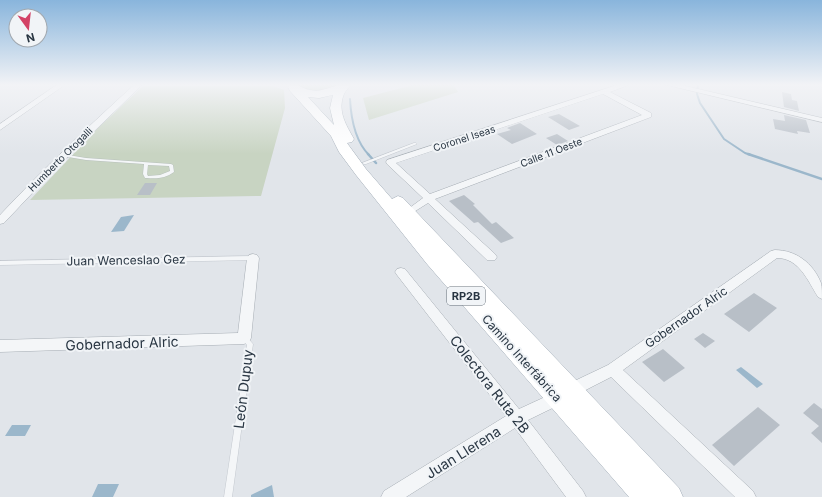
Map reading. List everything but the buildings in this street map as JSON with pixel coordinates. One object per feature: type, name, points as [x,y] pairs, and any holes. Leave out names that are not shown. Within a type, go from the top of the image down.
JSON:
[{"type":"main road","name":"Camino Interfábrica","points":[[311,107],[336,134],[346,152],[361,172],[433,260],[565,394],[670,497]]},
{"type":"main road","name":"Camino Interfábrica","points":[[335,107],[335,111],[346,134],[364,163],[409,212],[565,394],[647,497]]},
{"type":"street","points":[[0,128],[30,107]]},
{"type":"street","name":"Humberto Otogalli","points":[[0,221],[30,188],[114,107]]},
{"type":"street","name":"Coronel Iseas","points":[[429,198],[390,162],[558,107]]},
{"type":"street","name":"Calle 11 Oeste","points":[[409,212],[429,198],[648,115],[633,107]]},
{"type":"street","points":[[767,107],[822,120]]},
{"type":"street","points":[[429,198],[491,257]]},
{"type":"street","name":"Gobernador Alric","points":[[565,394],[613,369],[775,254],[789,255],[800,260],[822,294]]},
{"type":"street","name":"León Dupuy","points":[[244,338],[253,258]]},
{"type":"street","name":"Colectora Ruta 2B","points":[[400,272],[517,418],[577,497]]},
{"type":"street","name":"Gobernador Alric","points":[[0,346],[244,338]]},
{"type":"street","points":[[613,369],[747,497]]},
{"type":"street","name":"Juan Llerena","points":[[390,497],[517,418],[565,394]]},
{"type":"lane","points":[[364,163],[415,144]]},
{"type":"lane","points":[[64,155],[86,159],[170,165],[172,172],[164,177],[147,177],[145,174],[146,164]]},
{"type":"lane","name":"Juan Wenceslao Gez","points":[[0,263],[253,258]]},
{"type":"lane","name":"León Dupuy","points":[[228,497],[250,344],[244,338]]},
{"type":"green space","points":[[120,107],[285,107],[261,196],[30,200],[98,128]]},
{"type":"green space","points":[[366,107],[410,107],[369,120]]},
{"type":"water","points":[[134,215],[124,231],[111,232],[121,217]]},
{"type":"water","points":[[741,367],[763,384],[757,388],[736,370]]},
{"type":"water","points":[[12,425],[31,425],[25,436],[5,436]]},
{"type":"water","points":[[98,484],[119,484],[113,497],[92,497]]},
{"type":"water","points":[[272,485],[274,497],[251,497],[251,495]]},
{"type":"waterway","points":[[351,107],[357,136],[360,143],[369,155]]},
{"type":"waterway","points":[[703,107],[724,139],[748,154]]},
{"type":"waterway","points":[[368,154],[376,163]]},
{"type":"waterway","points":[[748,154],[822,179]]}]
